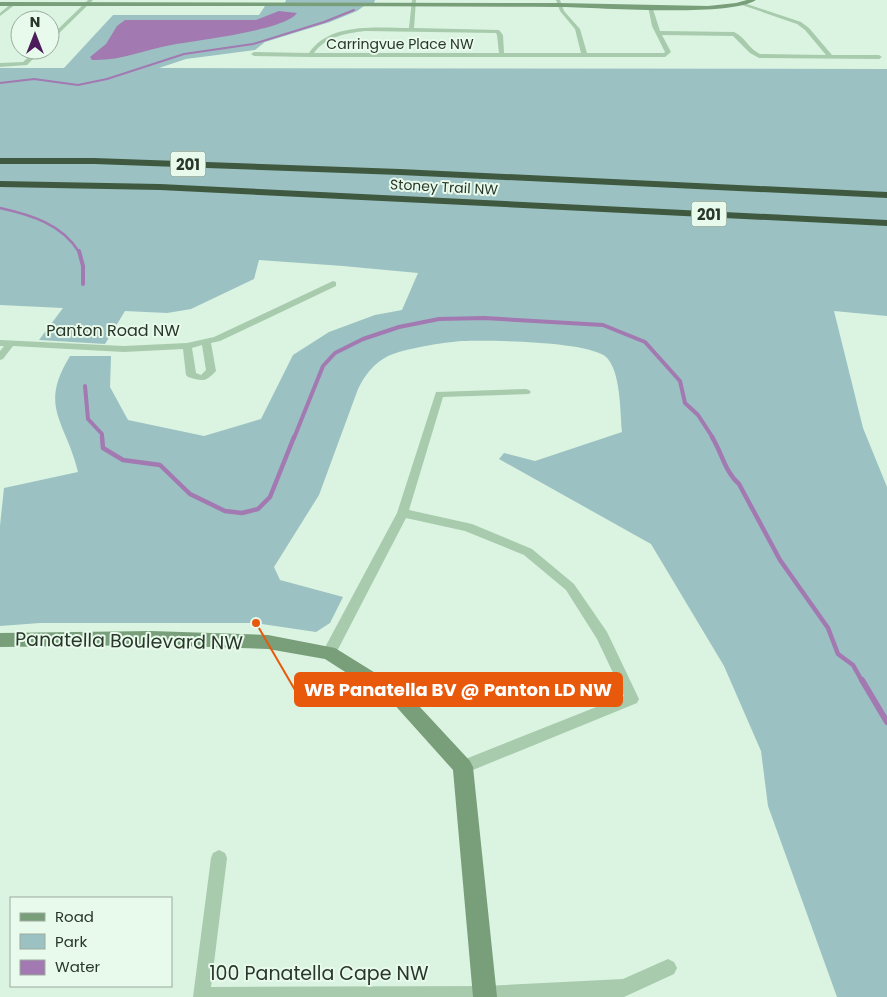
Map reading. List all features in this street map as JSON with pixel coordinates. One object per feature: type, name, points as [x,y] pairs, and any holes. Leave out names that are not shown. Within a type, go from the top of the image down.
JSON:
[{"type":"highway","points":[[0,154],[322,166],[376,171]]},
{"type":"highway","name":"Stoney Trail NW","points":[[0,161],[94,161],[559,178],[887,195]]},
{"type":"highway","points":[[559,178],[887,189]]},
{"type":"highway","name":"Stoney Trail NW","points":[[0,184],[117,185],[887,223]]},
{"type":"highway","points":[[0,190],[225,190]]},
{"type":"highway","points":[[531,205],[887,228]]},
{"type":"street","points":[[0,4],[89,2],[558,2],[713,8],[744,4],[753,0]]},
{"type":"street","points":[[60,30],[89,2]]},
{"type":"street","points":[[411,29],[413,2]]},
{"type":"street","points":[[558,2],[578,29],[585,56]]},
{"type":"street","points":[[0,15],[14,4]]},
{"type":"street","points":[[744,4],[799,23],[807,29],[831,56]]},
{"type":"street","name":"Carringvue Place NW","points":[[310,55],[665,56],[668,52],[658,33],[650,6]]},
{"type":"street","name":"Carringvue Place NW","points":[[310,55],[316,46],[323,42],[357,30],[411,29],[497,31],[500,35],[502,56]]},
{"type":"street","points":[[658,33],[732,33],[738,35],[751,53],[755,55],[879,57]]},
{"type":"street","points":[[254,54],[310,55]]},
{"type":"street","points":[[0,66],[25,64],[29,60]]},
{"type":"street","name":"Panton Road NW","points":[[0,343],[124,349],[187,346],[224,336],[333,284]]},
{"type":"street","points":[[187,346],[191,375],[203,378],[210,374],[211,371],[206,342]]},
{"type":"street","points":[[0,357],[10,344]]},
{"type":"street","points":[[329,653],[403,513],[439,394],[526,392]]},
{"type":"street","points":[[403,513],[468,527],[528,552],[570,587],[602,636],[632,699],[463,766],[485,996],[624,988],[668,968]]},
{"type":"street","name":"Panatella Boulevard NW","points":[[0,640],[151,638],[268,642],[329,653],[399,697],[463,766]]},
{"type":"street","name":"100 Panatella Cape NW","points":[[219,858],[201,996],[485,996]]},
{"type":"green space","points":[[286,0],[375,0],[374,3],[285,3]]},
{"type":"green space","points":[[265,6],[364,6],[357,11],[330,22],[265,42],[255,50],[186,59],[159,68],[887,69],[887,316],[834,311],[863,428],[887,487],[887,997],[837,997],[768,806],[761,751],[724,666],[651,544],[499,459],[504,453],[535,461],[622,432],[619,391],[614,371],[605,356],[594,351],[536,342],[462,341],[435,344],[403,351],[388,356],[374,366],[363,379],[358,389],[319,495],[274,567],[280,580],[343,597],[330,623],[316,632],[255,623],[40,623],[0,626],[0,526],[4,488],[78,472],[55,402],[56,389],[70,356],[111,356],[110,387],[128,420],[204,436],[261,419],[293,355],[329,332],[375,315],[402,310],[418,273],[259,260],[254,279],[191,309],[167,313],[125,311],[105,344],[39,340],[63,308],[0,305],[0,68],[64,68],[113,15],[259,15]]},
{"type":"water","points":[[279,11],[297,13],[289,19],[258,30],[171,45],[112,59],[92,60],[90,57],[106,44],[117,26],[125,20],[256,20]]},
{"type":"waterway","points":[[0,83],[34,79],[78,85],[107,79],[184,54],[253,44],[324,22],[354,10]]},
{"type":"waterway","points":[[0,208],[45,222],[64,234],[79,252]]},
{"type":"waterway","points":[[79,251],[83,266],[83,284]]},
{"type":"waterway","points":[[294,438],[323,366],[335,353],[363,339],[399,327],[439,319],[484,318],[603,325],[645,342],[680,381],[685,403],[698,415],[713,438]]},
{"type":"waterway","points":[[85,386],[88,419],[102,434],[102,437]]},
{"type":"waterway","points":[[102,437],[103,448],[123,460],[160,465],[190,494],[225,511],[242,513],[258,509],[270,497],[294,437]]},
{"type":"waterway","points":[[712,437],[727,468],[739,484],[780,560],[828,628],[838,654],[853,665],[862,681]]},
{"type":"waterway","points":[[862,680],[887,722]]},
{"type":"place","name":"WB Panatella BV @ Panton LD NW","points":[[256,623]]}]
